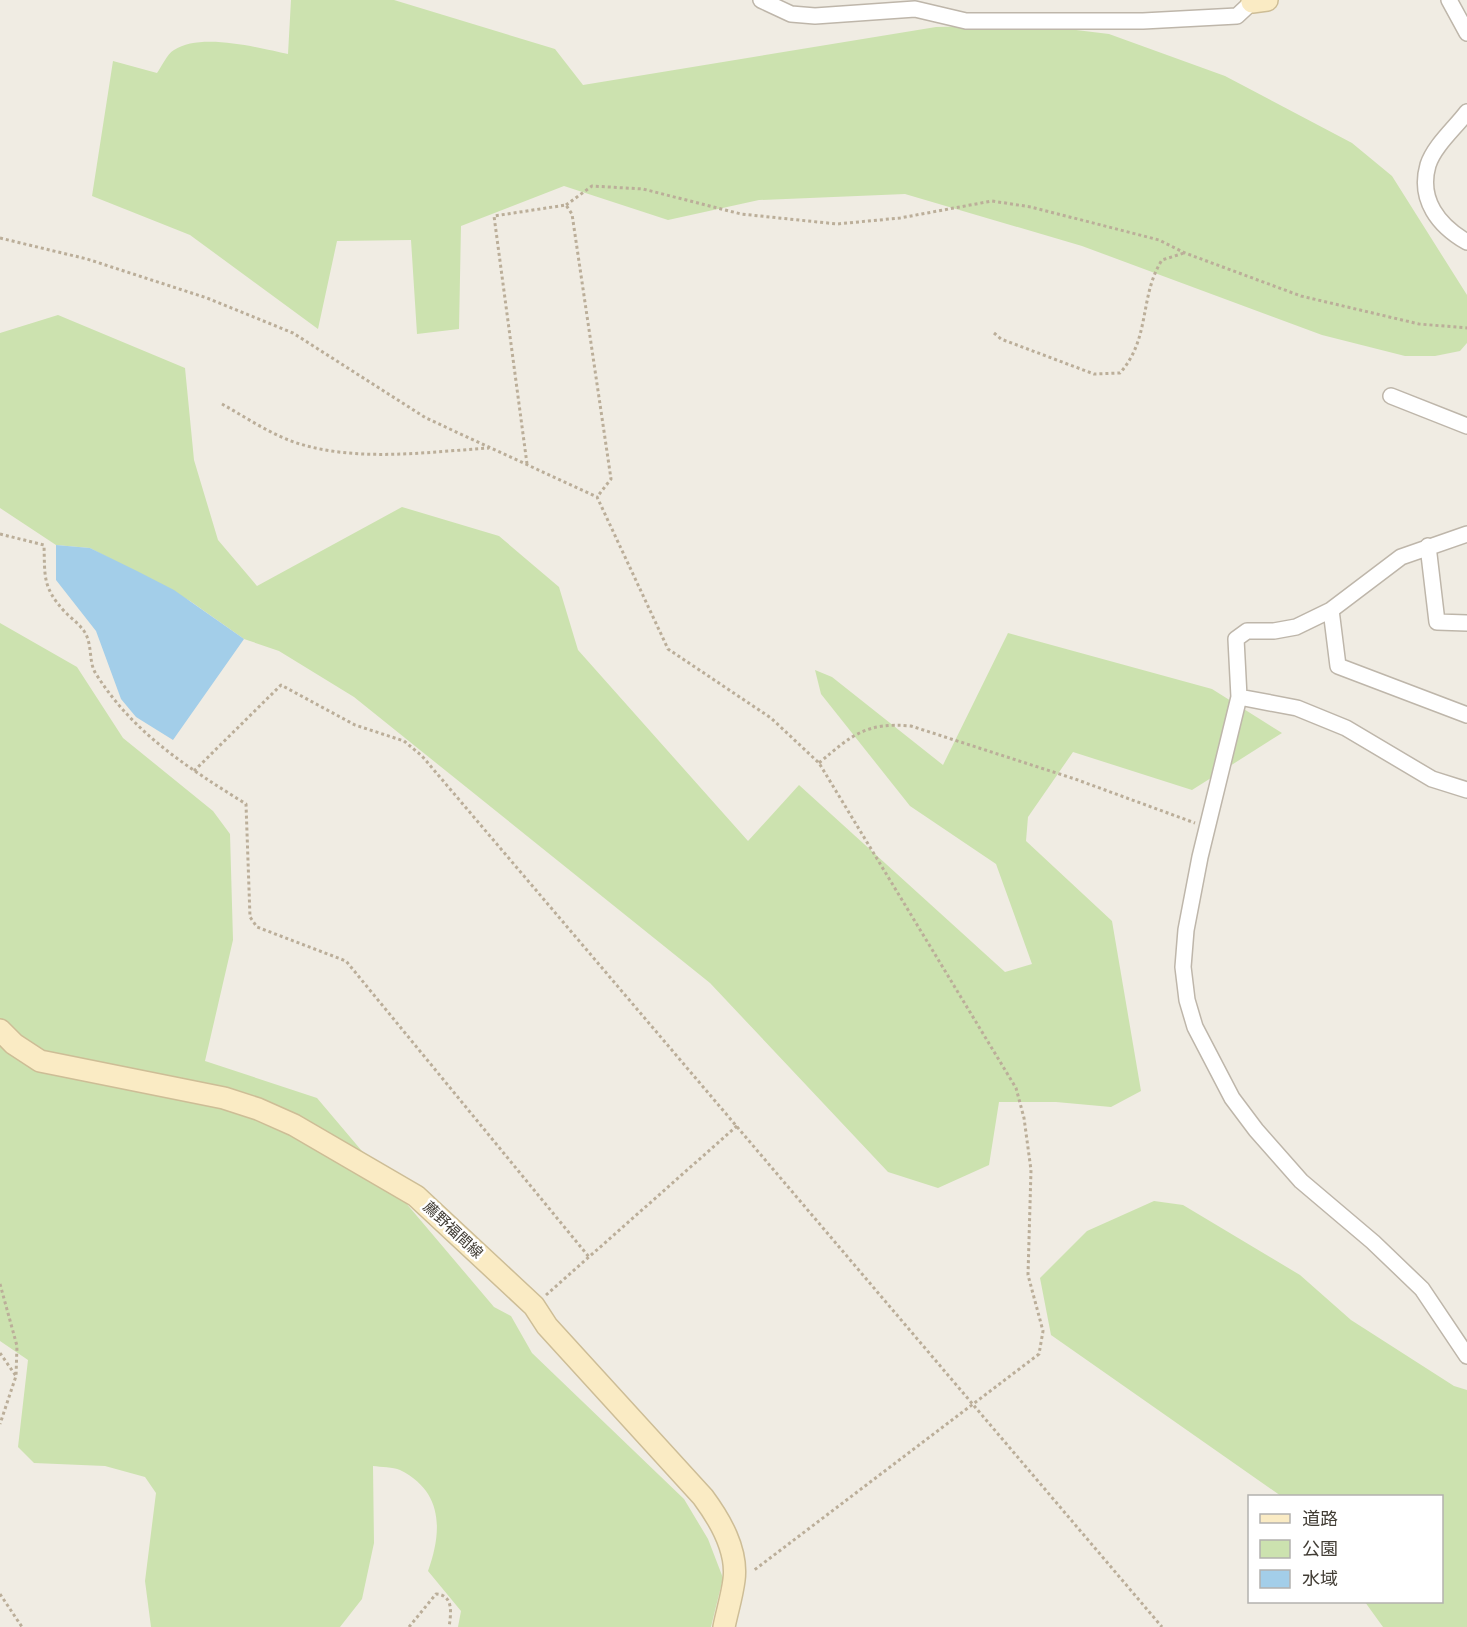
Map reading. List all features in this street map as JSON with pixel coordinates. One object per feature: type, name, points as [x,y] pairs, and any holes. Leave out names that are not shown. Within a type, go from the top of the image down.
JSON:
[{"type":"main road","name":"薦野福間線","points":[[0,1030],[14,1044],[40,1061],[224,1098],[258,1109],[303,1130],[416,1196],[534,1306],[547,1326],[703,1497],[718,1517],[725,1528],[734,1579],[724,1627]]},
{"type":"street","points":[[761,0],[791,14],[815,16],[915,9],[966,21],[1143,21],[1237,16],[1259,1]]},
{"type":"street","points":[[1449,0],[1467,33]]},
{"type":"street","points":[[1467,112],[1428,164],[1427,180],[1435,215],[1443,226],[1467,242]]},
{"type":"street","points":[[1391,396],[1467,426]]},
{"type":"street","points":[[1467,534],[1401,557],[1331,610],[1296,627],[1274,631],[1247,631],[1236,639],[1239,697],[1186,930],[1183,967],[1187,1000],[1195,1027],[1232,1098],[1256,1130],[1301,1181],[1373,1242],[1422,1289],[1467,1356]]},
{"type":"street","points":[[1428,546],[1437,622],[1467,622]]},
{"type":"street","points":[[1331,610],[1338,666],[1467,715]]},
{"type":"street","points":[[1239,697],[1297,708],[1346,728],[1432,778],[1467,790]]},
{"type":"path","points":[[527,465],[494,216],[566,205],[592,186],[633,189],[741,214],[837,224],[900,218],[992,201],[1031,207],[1159,240],[1185,253],[1301,297],[1419,324],[1467,328]]},
{"type":"path","points":[[566,205],[572,214],[611,479],[597,497]]},
{"type":"path","points":[[0,238],[87,259],[185,291],[294,333],[426,418],[597,497],[668,649],[771,718],[819,763],[838,791],[894,890],[1011,1079],[1024,1118],[1032,1187],[1028,1275],[1030,1289],[1040,1313],[1043,1345],[1039,1354],[752,1571],[734,1579]]},
{"type":"path","points":[[994,333],[1002,339],[1094,374],[1120,373],[1138,344],[1152,281],[1162,260],[1185,253]]},
{"type":"path","points":[[222,404],[297,443],[323,450],[372,454],[490,448]]},
{"type":"path","points":[[0,534],[44,545],[46,586],[64,611],[84,631],[92,648],[94,671],[123,713],[167,753],[246,804],[250,918],[257,927],[336,955],[345,961],[589,1257]]},
{"type":"path","points":[[194,771],[281,685],[355,725],[404,741],[422,756],[738,1125],[1162,1627]]},
{"type":"path","points":[[819,763],[843,742],[864,729],[885,723],[911,726],[1075,779],[1208,828]]},
{"type":"path","points":[[534,1306],[738,1125]]},
{"type":"path","points":[[0,1284],[17,1346],[16,1376],[0,1424]]},
{"type":"path","points":[[0,1353],[16,1376]]},
{"type":"path","points":[[0,1594],[22,1627]]},
{"type":"path","points":[[409,1627],[436,1594],[443,1594],[449,1600],[451,1613],[448,1627]]},
{"type":"green space","points":[[291,0],[394,0],[555,49],[583,85],[936,27],[1035,25],[1109,34],[1225,76],[1352,143],[1392,176],[1467,295],[1467,343],[1460,351],[1435,356],[1405,356],[1322,335],[1082,246],[905,194],[759,200],[668,220],[564,186],[461,226],[459,329],[417,334],[411,240],[337,241],[318,329],[190,235],[92,196],[113,61],[157,73],[171,52],[185,45],[199,42],[246,45],[288,54]]},
{"type":"green space","points":[[58,315],[185,368],[194,460],[218,540],[257,586],[402,507],[499,536],[559,587],[578,650],[748,841],[799,785],[1005,972],[1032,964],[996,864],[910,806],[821,694],[815,670],[832,677],[943,765],[1008,633],[1212,689],[1282,733],[1192,790],[1073,752],[1028,817],[1026,841],[1112,921],[1141,1091],[1111,1107],[1056,1102],[999,1102],[989,1165],[938,1188],[888,1172],[710,983],[354,697],[279,651],[244,639],[190,601],[90,548],[56,545],[0,508],[0,333]]},
{"type":"green space","points":[[0,623],[77,667],[123,738],[213,811],[230,834],[233,940],[205,1061],[317,1098],[494,1307],[511,1316],[532,1353],[684,1499],[708,1539],[723,1578],[711,1627],[458,1627],[461,1611],[428,1571],[436,1542],[437,1528],[432,1501],[414,1479],[400,1470],[373,1466],[374,1543],[362,1599],[340,1627],[151,1627],[145,1581],[156,1493],[145,1477],[105,1466],[34,1463],[18,1447],[28,1360],[0,1341]]},
{"type":"green space","points":[[1154,1201],[1183,1205],[1300,1275],[1351,1320],[1454,1386],[1467,1390],[1467,1627],[1383,1627],[1366,1603],[1443,1603],[1443,1495],[1280,1495],[1051,1335],[1040,1278],[1087,1231]]},
{"type":"water","points":[[56,545],[90,548],[137,571],[174,590],[244,639],[173,740],[136,717],[121,699],[96,631],[56,580]]}]
